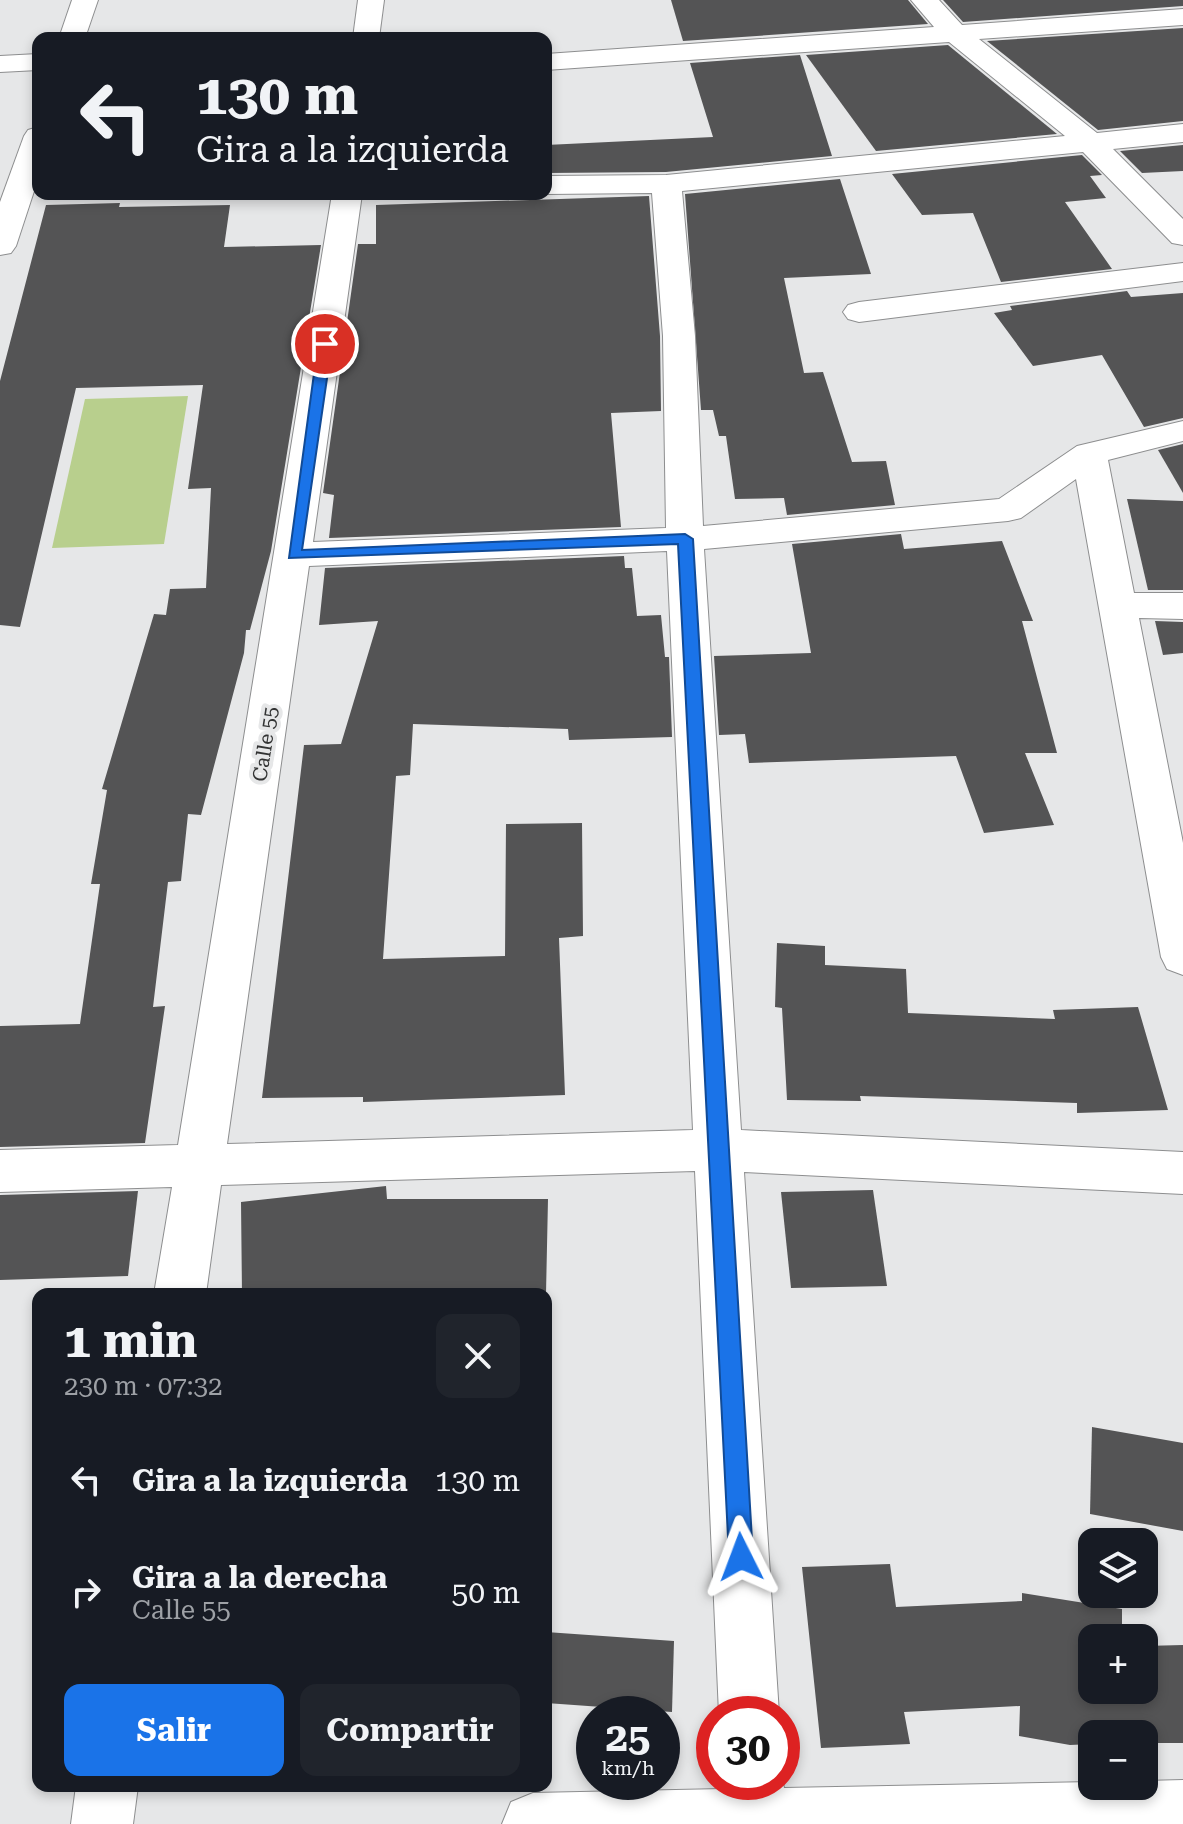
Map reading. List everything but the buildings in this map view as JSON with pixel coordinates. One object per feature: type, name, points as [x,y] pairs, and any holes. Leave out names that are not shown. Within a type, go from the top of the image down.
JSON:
[{"type":"street","points":[[74,32],[85,0]]},
{"type":"street","points":[[367,32],[371,0]]},
{"type":"street","points":[[924,0],[957,35],[1089,141],[1183,236]]},
{"type":"street","points":[[552,62],[1183,17]]},
{"type":"street","points":[[0,64],[32,62]]},
{"type":"street","points":[[552,185],[666,184],[1183,133]]},
{"type":"street","points":[[0,246],[32,152]]},
{"type":"street","points":[[666,184],[679,336],[685,539],[748,1696]]},
{"type":"street","name":"Calle 55","points":[[181,1288],[346,200]]},
{"type":"street","points":[[859,312],[1183,272]]},
{"type":"street","points":[[294,555],[685,539],[1008,510],[1089,454],[1183,431]]},
{"type":"street","points":[[1089,454],[1183,953]]},
{"type":"street","points":[[1118,605],[1183,606]]},
{"type":"street","points":[[0,1171],[719,1150],[1183,1173]]},
{"type":"street","points":[[102,1824],[106,1792]]},
{"type":"street","points":[[533,1824],[754,1808],[1183,1811]]},
{"type":"green space","points":[[188,396],[164,544],[52,548],[85,399]]},
{"type":"route","points":[[325,344],[294,555],[685,539],[741,1557]]}]
